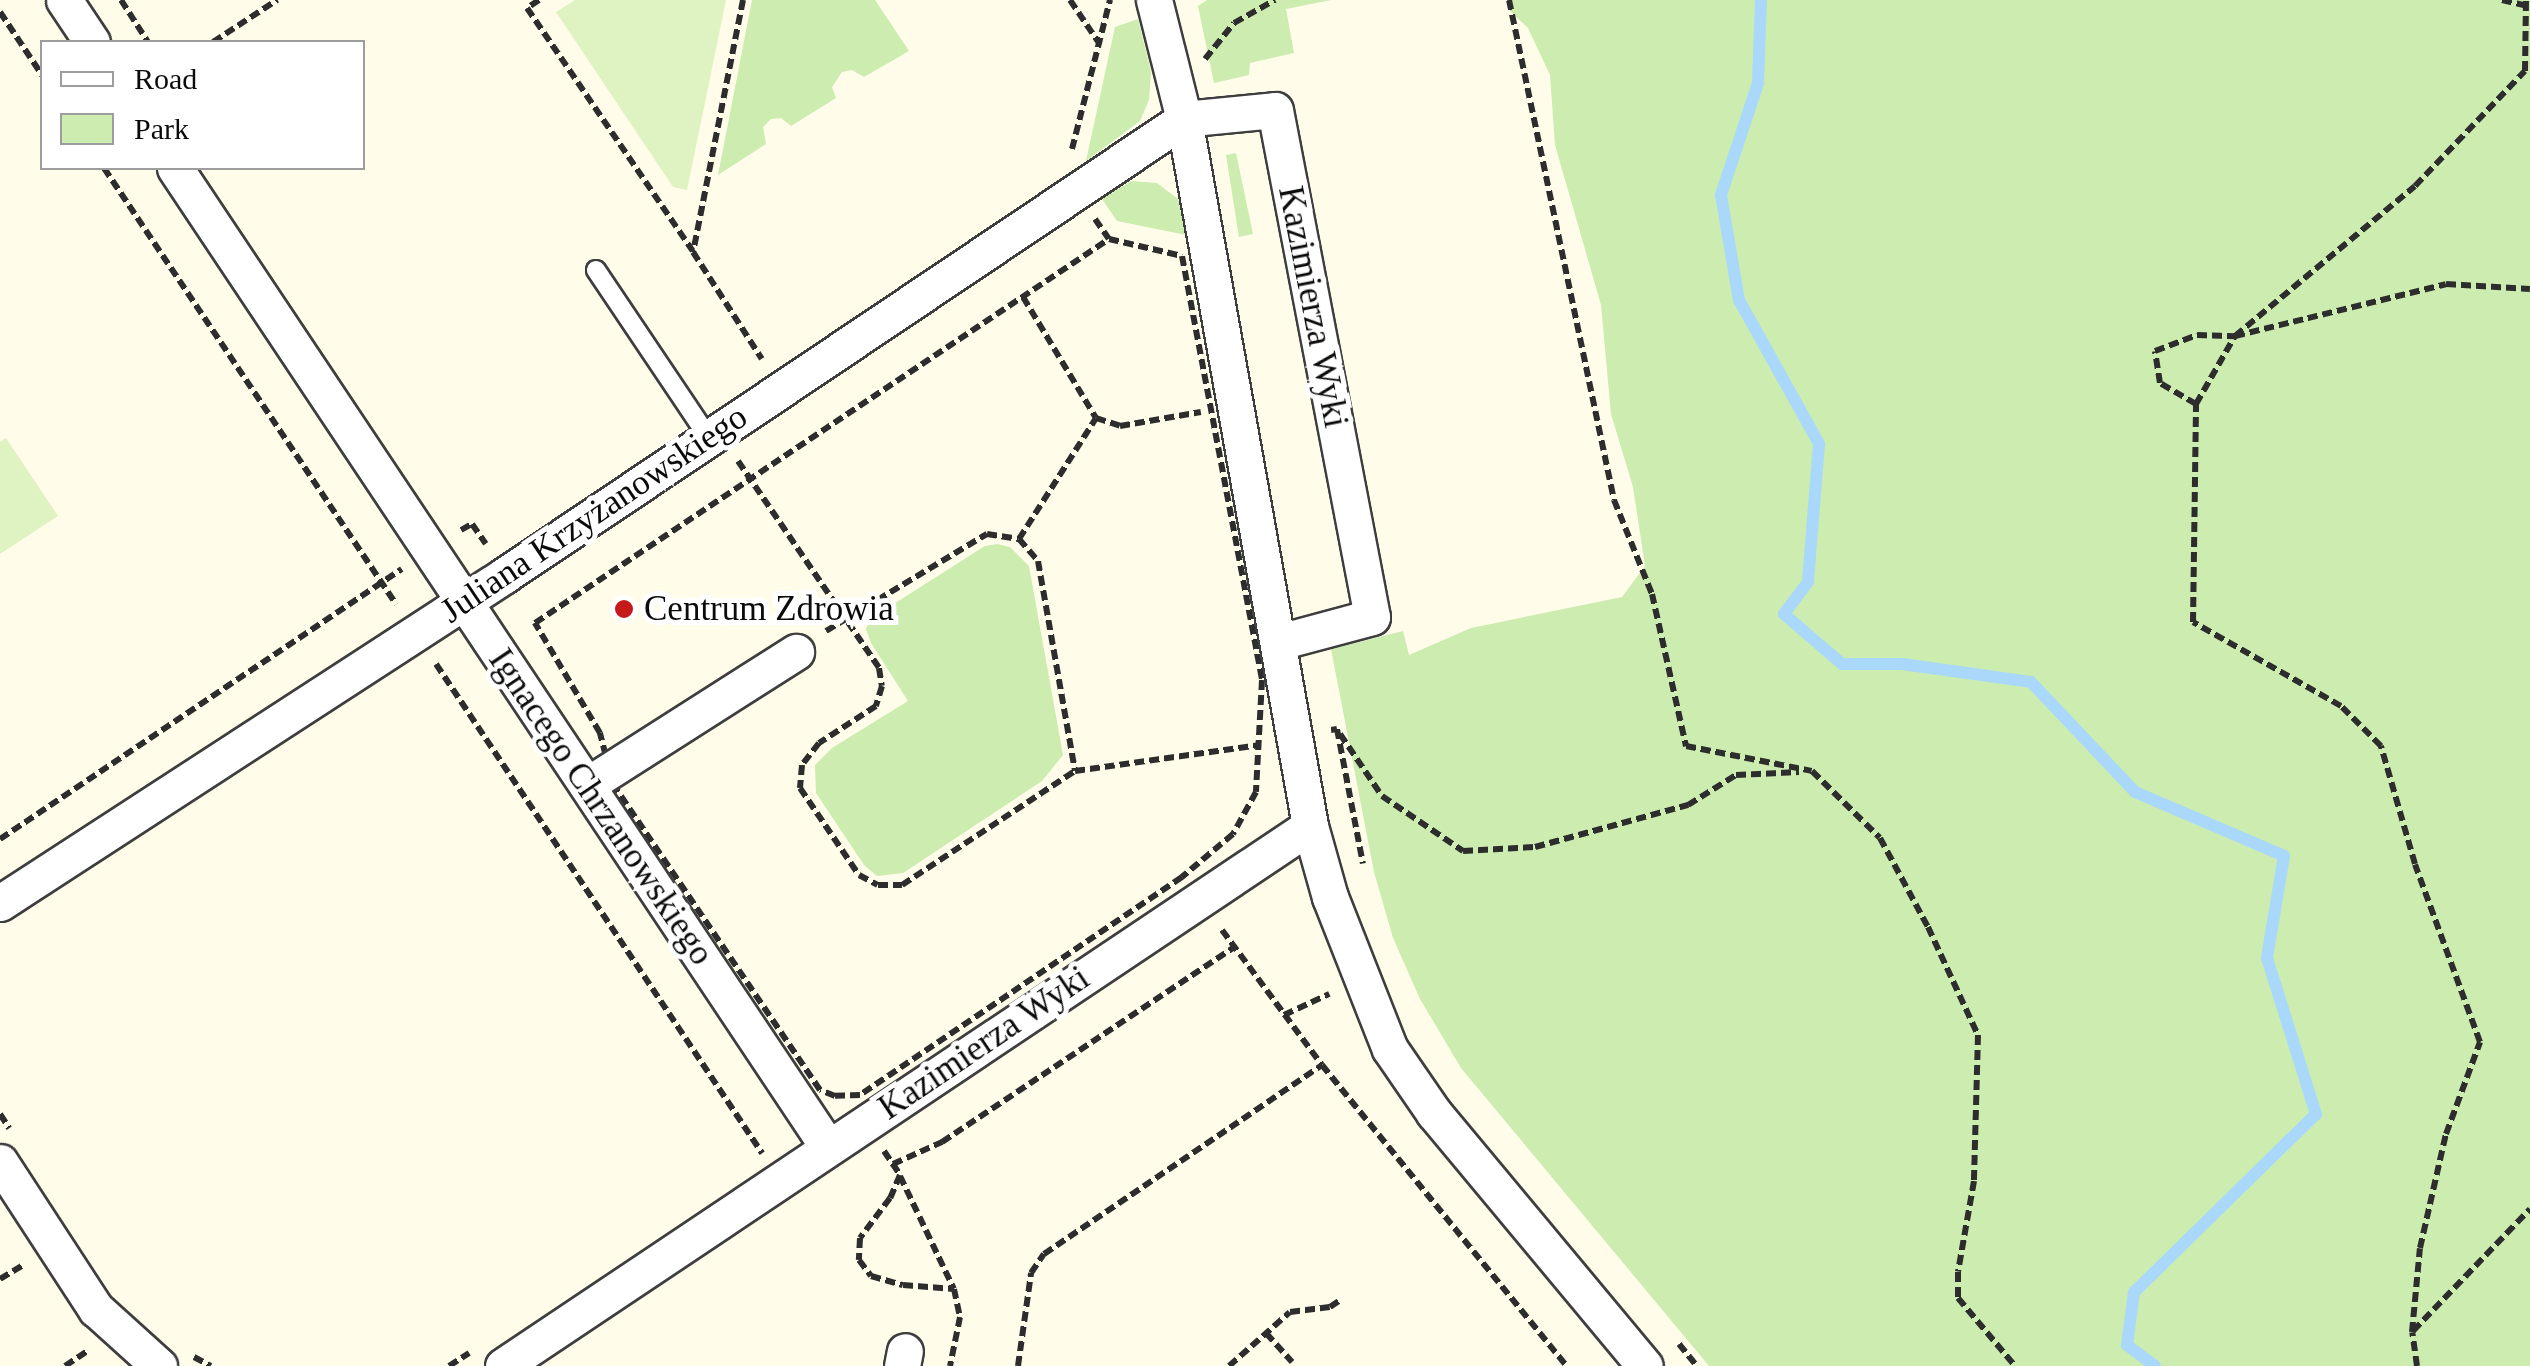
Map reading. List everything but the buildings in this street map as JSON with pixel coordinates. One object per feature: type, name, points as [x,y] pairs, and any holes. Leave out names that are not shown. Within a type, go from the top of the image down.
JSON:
[{"type":"street","points":[[64,0],[91,40]]},
{"type":"street","points":[[1154,0],[1184,119],[1310,826],[1330,897],[1390,1049],[1434,1113],[1645,1366]]},
{"type":"street","name":"Kazimierza Wyki","points":[[1184,119],[1275,110],[1372,617],[1279,642]]},
{"type":"street","name":"Juliana Krzyżanowskiego","points":[[0,903],[463,603],[1184,119]]},
{"type":"street","name":"Ignacego Chrzanowskiego","points":[[176,170],[463,603],[598,778],[828,1146]]},
{"type":"street","points":[[598,778],[796,652]]},
{"type":"street","name":"Kazimierza Wyki","points":[[504,1366],[828,1146],[862,1108],[1190,889],[1310,826]]},
{"type":"street","points":[[0,1162],[96,1309],[159,1366]]},
{"type":"lane","points":[[596,270],[713,434]]},
{"type":"path","points":[[121,0],[147,40]]},
{"type":"path","points":[[217,40],[277,0]]},
{"type":"path","points":[[539,0],[527,8],[768,369]]},
{"type":"path","points":[[693,252],[744,0]]},
{"type":"path","points":[[1070,0],[1099,43]]},
{"type":"path","points":[[1197,65],[1216,51],[1234,23],[1275,0]]},
{"type":"path","points":[[1510,0],[1614,500],[1652,594],[1686,746],[1812,772],[1880,838],[1928,927],[1978,1035],[1974,1181],[1958,1272],[1958,1298],[2015,1366]]},
{"type":"path","points":[[2418,1366],[2412,1332],[2420,1248],[2446,1134],[2480,1042],[2415,864],[2381,746],[2341,706],[2193,622],[2196,404],[2235,336],[2415,186],[2525,71],[2528,4],[2502,0]]},
{"type":"path","points":[[0,12],[40,72]]},
{"type":"path","points":[[0,30],[8,24]]},
{"type":"path","points":[[862,1108],[1190,889],[1233,834],[1256,792],[1262,680],[1182,256],[1109,239],[536,624],[600,732],[598,778],[613,784],[820,1090],[862,1108],[900,1175],[954,1289],[960,1317],[950,1366]]},
{"type":"path","points":[[2196,404],[2160,383],[2155,351],[2196,336],[2235,336],[2446,284],[2530,289]]},
{"type":"path","points":[[1023,297],[1096,418],[1120,426],[1212,410]]},
{"type":"path","points":[[1019,539],[1096,418]]},
{"type":"path","points":[[713,434],[751,482],[879,668],[882,686],[876,706],[819,743],[802,766],[800,788],[859,874],[878,885],[902,885],[1075,772],[1260,745]]},
{"type":"path","points":[[796,652],[986,534],[1019,539],[1038,561],[1075,772]]},
{"type":"path","points":[[0,838],[429,551]]},
{"type":"path","points":[[1337,729],[1382,796],[1463,851],[1535,847],[1688,805],[1736,776],[1812,772]]},
{"type":"path","points":[[1190,889],[1322,1066],[1567,1366]]},
{"type":"path","points":[[893,1164],[942,1142],[1234,947]]},
{"type":"path","points":[[1018,1366],[1031,1273],[1044,1254],[1322,1066]]},
{"type":"path","points":[[900,1175],[890,1198],[860,1238],[859,1260],[871,1276],[903,1285],[954,1289]]},
{"type":"path","points":[[2412,1332],[2530,1209]]},
{"type":"path","points":[[0,1279],[22,1266]]},
{"type":"path","points":[[1230,1366],[1297,1308],[1330,1307],[1339,1300]]},
{"type":"path","points":[[1266,1333],[1292,1362]]},
{"type":"green space","points":[[575,0],[726,0],[687,190],[673,187],[556,12]]},
{"type":"green space","points":[[752,0],[875,0],[909,51],[864,77],[852,70],[842,72],[832,87],[836,98],[791,126],[781,118],[771,119],[763,127],[766,144],[718,175]]},
{"type":"green space","points":[[1207,0],[1331,0],[1286,9],[1294,53],[1250,63],[1249,75],[1214,83],[1198,6]]},
{"type":"green space","points":[[1509,0],[2530,0],[2530,1366],[1709,1366],[1461,1068],[1420,999],[1393,938],[1374,872],[1331,649],[1403,631],[1409,655],[1471,628],[1622,597],[1645,566],[1633,487],[1611,414],[1601,305],[1555,145],[1550,75],[1528,28],[1510,11]]},
{"type":"green space","points":[[1138,19],[1151,72],[1149,100],[1140,121],[1086,161],[1115,27]]},
{"type":"green space","points":[[1236,153],[1253,234],[1239,237],[1226,155]]},
{"type":"green space","points":[[1131,181],[1157,183],[1178,199],[1186,235],[1117,221],[1102,199]]},
{"type":"green space","points":[[6,438],[58,516],[0,554],[0,442]]},
{"type":"green space","points":[[985,546],[1010,547],[1029,566],[1063,755],[1042,781],[903,873],[877,876],[864,865],[816,793],[815,765],[832,748],[908,701],[871,643],[866,629],[870,619]]},
{"type":"waterway","points":[[1761,0],[1758,83],[1721,195],[1739,300],[1819,444],[1808,582],[1784,614],[1842,664],[1902,664],[2031,682],[2135,792],[2284,856],[2267,958],[2316,1114],[2134,1292],[2127,1345],[2155,1366]]},
{"type":"place","name":"Centrum Zdrowia","points":[[624,609]]}]
